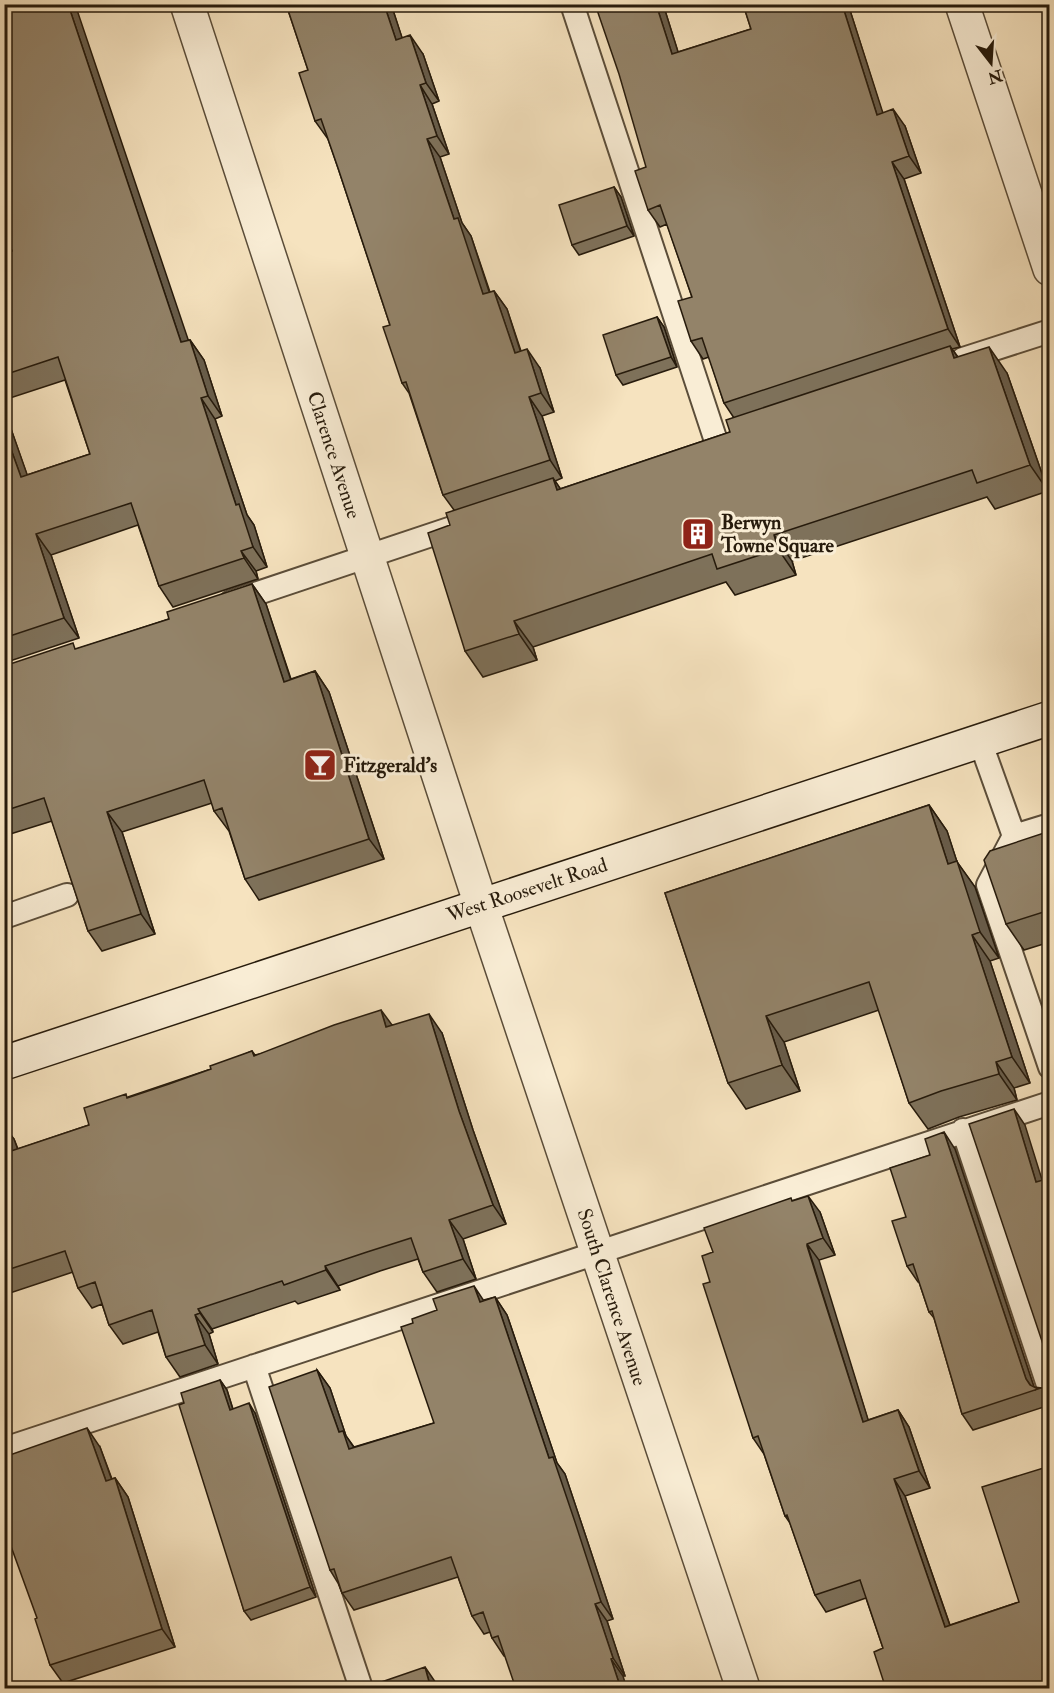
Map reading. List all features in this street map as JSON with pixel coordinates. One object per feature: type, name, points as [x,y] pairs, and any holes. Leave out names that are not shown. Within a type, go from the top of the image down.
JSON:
[{"type":"street","name":"Clarence Avenue","points":[[187,4],[481,905]]},
{"type":"street","points":[[962,4],[1050,269]]},
{"type":"street","name":"West Roosevelt Road","points":[[4,1063],[1050,718]]},
{"type":"street","name":"South Clarence Avenue","points":[[481,905],[743,1689]]},
{"type":"lane","points":[[572,4],[716,441]]},
{"type":"lane","points":[[939,367],[1050,331]]},
{"type":"lane","points":[[694,448],[738,434]]},
{"type":"lane","points":[[212,608],[481,519]]},
{"type":"lane","points":[[980,741],[1014,836]]},
{"type":"lane","points":[[1050,825],[1014,836],[988,885],[1041,1017],[1050,1067]]},
{"type":"lane","points":[[4,917],[67,895]]},
{"type":"lane","points":[[4,1449],[1050,1103]]},
{"type":"lane","points":[[963,1130],[1050,1391]]},
{"type":"lane","points":[[254,1366],[361,1689]]},
{"type":"building","points":[[4,4],[68,4],[181,342],[190,340],[208,396],[201,398],[236,505],[239,504],[253,547],[241,551],[244,558],[159,586],[131,503],[36,534],[64,618],[4,638],[4,430],[21,477],[90,454],[58,357],[4,375],[4,253],[12,251],[4,228]]},
{"type":"building","points":[[286,4],[384,4],[396,40],[410,35],[426,83],[420,85],[437,136],[427,139],[454,219],[458,218],[483,294],[494,291],[515,353],[527,349],[541,393],[529,397],[550,460],[443,495],[406,382],[402,383],[383,327],[390,325],[338,168],[321,119],[315,121],[299,73],[308,70]]},
{"type":"building","points":[[595,4],[656,4],[672,54],[751,29],[743,4],[842,4],[877,115],[893,109],[909,156],[892,162],[948,329],[724,403],[702,338],[691,341],[678,301],[692,297],[660,205],[648,210],[635,171],[646,167],[619,74]]},
{"type":"building","points":[[614,187],[627,226],[572,245],[559,205]]},
{"type":"building","points":[[657,317],[671,357],[616,375],[603,335]]},
{"type":"building","name":"Berwyn Towne Square","points":[[950,346],[954,358],[989,347],[1030,465],[977,483],[972,470],[774,535],[778,549],[717,569],[712,554],[514,621],[519,634],[465,651],[428,533],[450,525],[446,513],[553,478],[557,490],[730,432],[726,420]]},
{"type":"building","points":[[252,584],[284,682],[315,671],[369,839],[245,879],[222,808],[214,811],[204,780],[107,812],[141,914],[88,931],[44,798],[4,811],[4,666],[73,643],[75,649],[169,619],[167,612]]},
{"type":"building","points":[[929,805],[948,864],[957,861],[980,932],[972,935],[1012,1057],[996,1062],[999,1074],[909,1103],[869,982],[766,1016],[782,1065],[728,1083],[665,893]]},
{"type":"building","points":[[1050,831],[1050,910],[1006,924],[984,860],[990,851]]},
{"type":"building","points":[[381,1010],[386,1027],[429,1014],[459,1111],[493,1205],[449,1220],[463,1259],[423,1272],[411,1238],[367,1252],[325,1266],[326,1270],[284,1285],[282,1281],[198,1309],[200,1313],[195,1315],[205,1345],[166,1357],[152,1310],[109,1325],[95,1282],[78,1288],[65,1251],[4,1271],[4,1131],[11,1151],[89,1125],[84,1108],[126,1094],[127,1098],[211,1069],[210,1066],[252,1051],[254,1056],[334,1025]]},
{"type":"building","points":[[1014,1109],[1036,1182],[1050,1178],[1050,1365],[969,1124]]},
{"type":"building","points":[[944,1132],[1026,1379],[1030,1385],[1041,1388],[962,1414],[932,1311],[929,1312],[913,1264],[907,1266],[892,1221],[906,1217],[890,1168],[930,1155],[925,1139]]},
{"type":"building","points":[[808,1196],[823,1238],[807,1246],[863,1422],[898,1410],[919,1471],[894,1479],[945,1627],[1019,1602],[982,1487],[1050,1466],[1050,1507],[1044,1508],[1050,1524],[1050,1689],[886,1689],[874,1652],[883,1648],[860,1580],[815,1595],[758,1436],[753,1438],[703,1284],[710,1282],[702,1256],[713,1252],[704,1228],[791,1198],[792,1201]]},
{"type":"building","points":[[474,1286],[480,1302],[495,1297],[549,1458],[553,1457],[601,1602],[595,1604],[621,1689],[516,1689],[498,1636],[492,1638],[483,1612],[472,1616],[451,1557],[342,1593],[334,1569],[330,1570],[269,1387],[317,1370],[339,1432],[343,1431],[349,1449],[434,1423],[401,1327],[413,1323],[412,1319],[437,1310],[433,1299]]},
{"type":"building","points":[[220,1380],[230,1410],[249,1403],[310,1587],[244,1611],[179,1405],[184,1403],[181,1393]]},
{"type":"building","points":[[87,1428],[106,1481],[115,1478],[162,1629],[50,1665],[35,1619],[37,1618],[4,1527],[4,1457]]},
{"type":"building","points":[[425,1667],[431,1689],[361,1689]]},
{"type":"place","name":"Berwyn Towne Square","points":[[698,534]]},
{"type":"place","name":"Fitzgerald's","points":[[320,765]]}]
